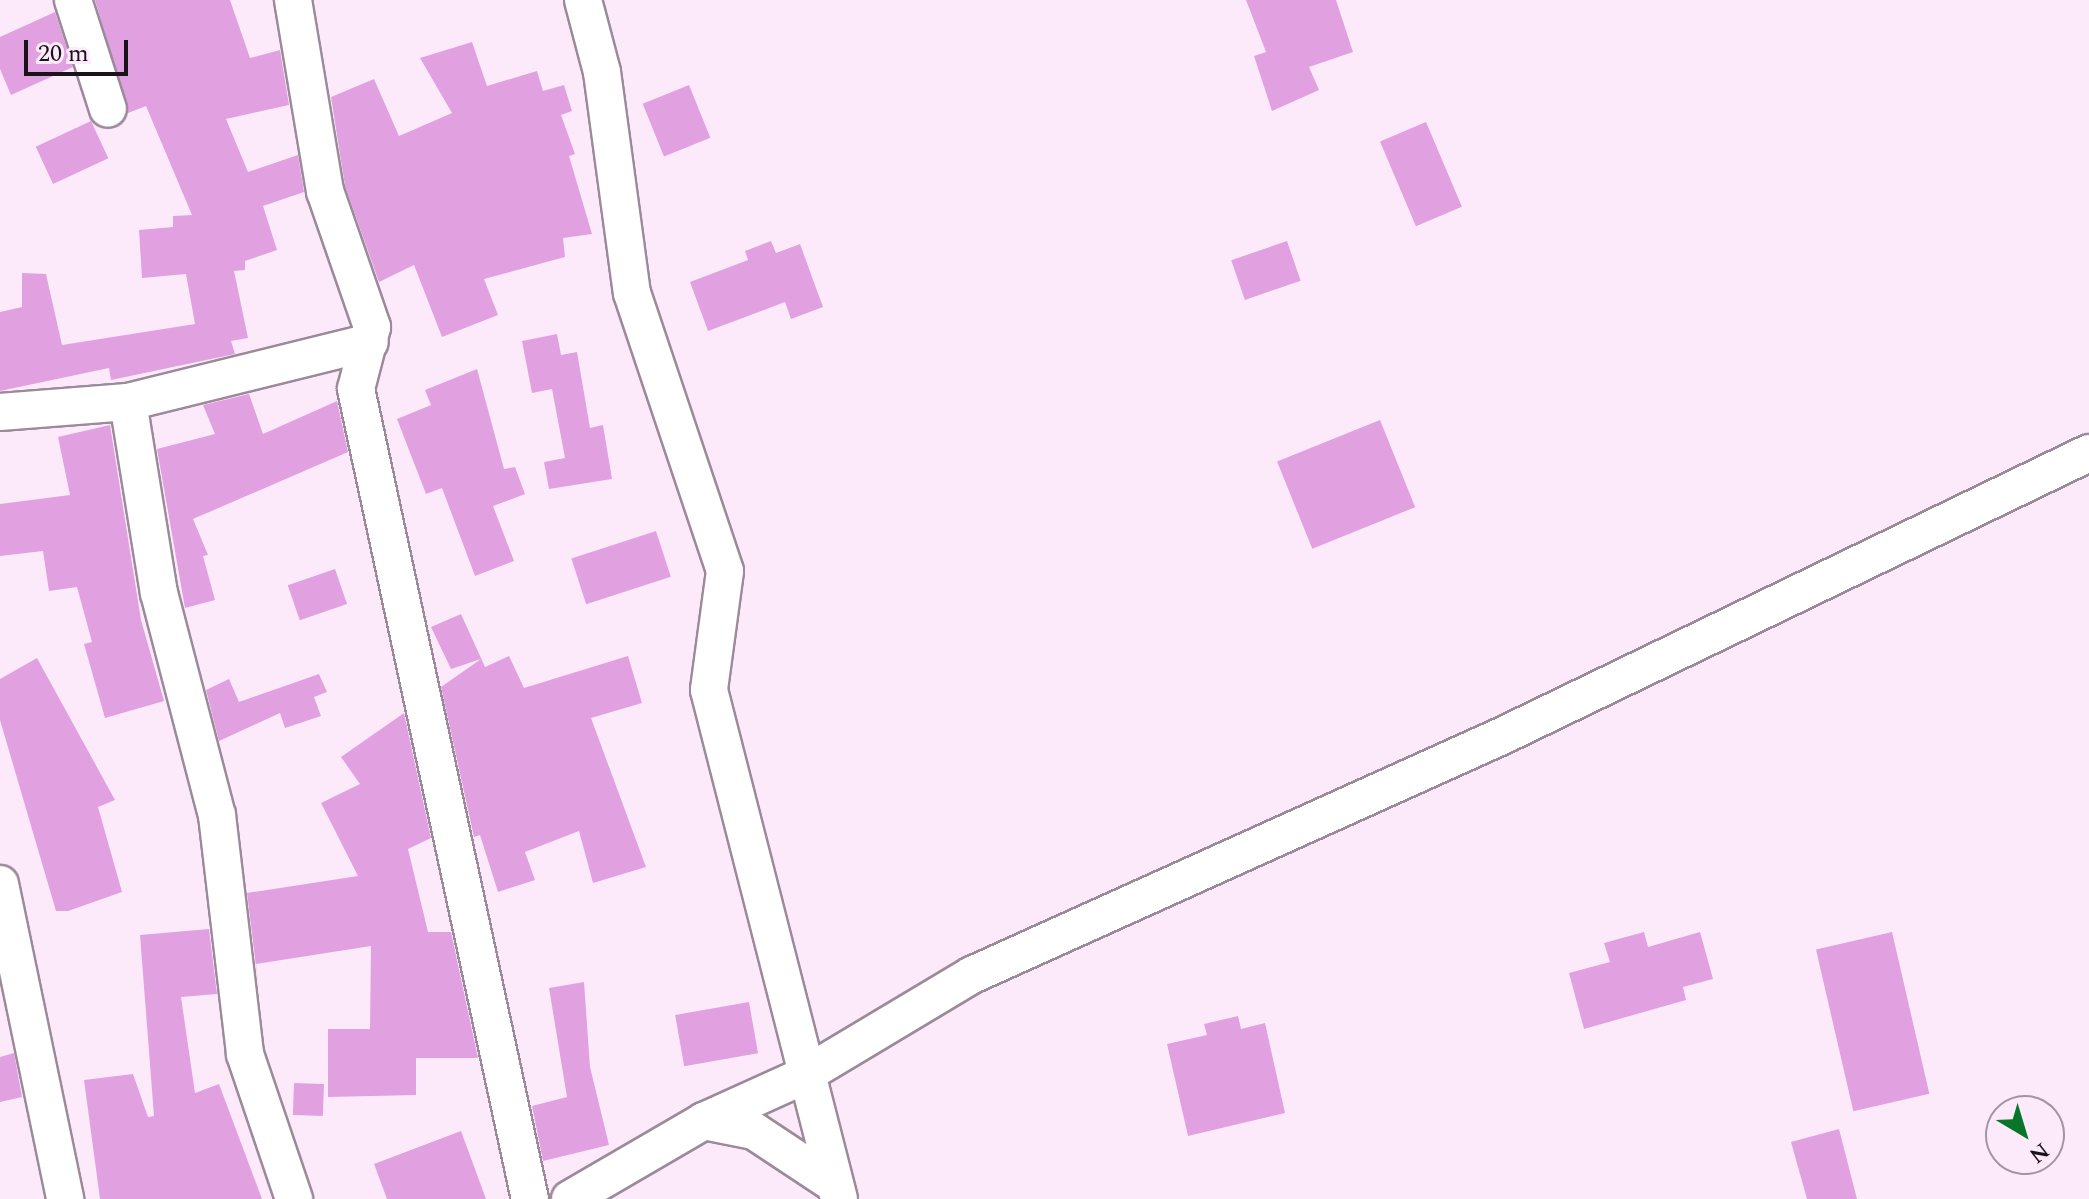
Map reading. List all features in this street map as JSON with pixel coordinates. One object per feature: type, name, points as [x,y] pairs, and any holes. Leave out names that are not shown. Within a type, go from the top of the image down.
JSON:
[{"type":"street","points":[[73,0],[108,109]]},
{"type":"street","points":[[293,0],[325,191],[372,327],[356,389],[530,1199]]},
{"type":"street","points":[[583,0],[602,72],[632,293],[725,571],[709,690],[803,1076],[836,1192]]},
{"type":"street","points":[[0,412],[128,402],[370,342]]},
{"type":"street","points":[[128,402],[159,593],[217,815],[245,1054],[294,1199]]},
{"type":"street","points":[[570,1199],[704,1121],[803,1076],[972,975],[1504,735],[2089,453]]},
{"type":"street","points":[[0,884],[65,1199]]},
{"type":"street","points":[[704,1121],[754,1131],[836,1192]]},
{"type":"building","points":[[95,0],[230,0],[250,58],[280,50],[289,105],[226,119],[248,172],[298,155],[304,192],[263,206],[277,250],[245,261],[245,270],[234,271],[248,338],[231,341],[235,354],[111,380],[109,368],[0,391],[0,312],[22,307],[22,273],[46,274],[62,345],[195,324],[186,274],[142,278],[139,230],[173,227],[173,216],[192,215],[146,106],[128,113]]},
{"type":"building","points":[[1246,0],[1336,0],[1353,52],[1309,67],[1319,90],[1272,111],[1254,56],[1266,52]]},
{"type":"building","points":[[55,12],[73,67],[11,95],[0,69],[0,37]]},
{"type":"building","points":[[472,42],[487,86],[537,71],[543,91],[564,85],[572,111],[561,115],[575,154],[569,156],[592,234],[563,238],[565,257],[484,279],[498,315],[442,337],[414,265],[379,282],[345,186],[331,97],[374,79],[399,136],[452,113],[420,58]]},
{"type":"building","points":[[689,85],[710,138],[664,157],[643,104]]},
{"type":"building","points":[[91,121],[108,158],[53,184],[36,147]]},
{"type":"building","points":[[1426,122],[1462,207],[1416,226],[1380,142]]},
{"type":"building","points":[[771,241],[776,253],[800,244],[823,307],[791,319],[785,302],[708,331],[690,282],[748,260],[745,251]]},
{"type":"building","points":[[1287,241],[1301,281],[1245,300],[1231,260]]},
{"type":"building","points":[[557,334],[561,355],[577,352],[590,428],[603,425],[612,479],[549,489],[544,462],[565,458],[552,389],[532,393],[522,341]]},
{"type":"building","points":[[477,369],[504,469],[515,467],[525,494],[493,506],[514,561],[475,576],[442,488],[426,494],[397,419],[431,405],[425,390]]},
{"type":"building","points":[[249,394],[263,434],[337,401],[348,452],[193,519],[208,555],[203,556],[215,600],[185,608],[157,449],[215,434],[203,405]]},
{"type":"building","points":[[1380,420],[1415,507],[1312,549],[1277,462]]},
{"type":"building","points":[[110,425],[141,620],[164,701],[105,718],[84,644],[92,642],[77,587],[49,591],[43,551],[0,556],[0,504],[70,495],[58,437]]},
{"type":"building","points":[[656,531],[671,577],[586,604],[571,559]]},
{"type":"building","points":[[335,569],[347,604],[300,620],[288,585]]},
{"type":"building","points":[[461,614],[485,667],[509,656],[524,688],[628,656],[642,703],[591,718],[646,867],[593,883],[579,831],[525,852],[535,880],[498,892],[480,835],[474,837],[441,687],[481,659],[451,669],[431,627]]},
{"type":"building","points":[[37,658],[115,800],[98,807],[122,892],[68,911],[56,911],[0,720],[0,679]]},
{"type":"building","points":[[319,674],[327,692],[314,697],[321,716],[285,728],[280,713],[219,741],[206,690],[229,679],[239,702]]},
{"type":"building","points":[[404,713],[431,838],[408,849],[428,932],[451,932],[478,1058],[416,1058],[416,1095],[328,1097],[328,1029],[370,1029],[371,946],[256,964],[259,991],[247,893],[358,876],[321,803],[360,784],[341,757]]},
{"type":"building","points":[[209,929],[217,994],[181,997],[195,1093],[219,1084],[262,1199],[100,1199],[84,1080],[133,1074],[148,1117],[154,1116],[140,935]]},
{"type":"building","points":[[1644,932],[1648,947],[1700,932],[1713,979],[1683,987],[1686,1000],[1584,1029],[1569,973],[1610,962],[1604,943]]},
{"type":"building","points":[[1892,932],[1929,1094],[1853,1111],[1816,950]]},
{"type":"building","points":[[584,982],[590,1067],[609,1145],[543,1161],[532,1106],[567,1097],[549,988]]},
{"type":"building","points":[[749,1002],[758,1053],[684,1066],[675,1015]]},
{"type":"building","points":[[1238,1016],[1241,1029],[1265,1023],[1285,1113],[1188,1136],[1167,1044],[1207,1035],[1204,1024]]},
{"type":"building","points":[[14,1053],[22,1097],[0,1102],[0,1057]]},
{"type":"building","points":[[294,1083],[324,1084],[323,1116],[293,1115]]},
{"type":"building","points":[[1839,1129],[1857,1199],[1807,1199],[1791,1142]]},
{"type":"building","points":[[461,1131],[486,1199],[387,1199],[374,1164]]}]
